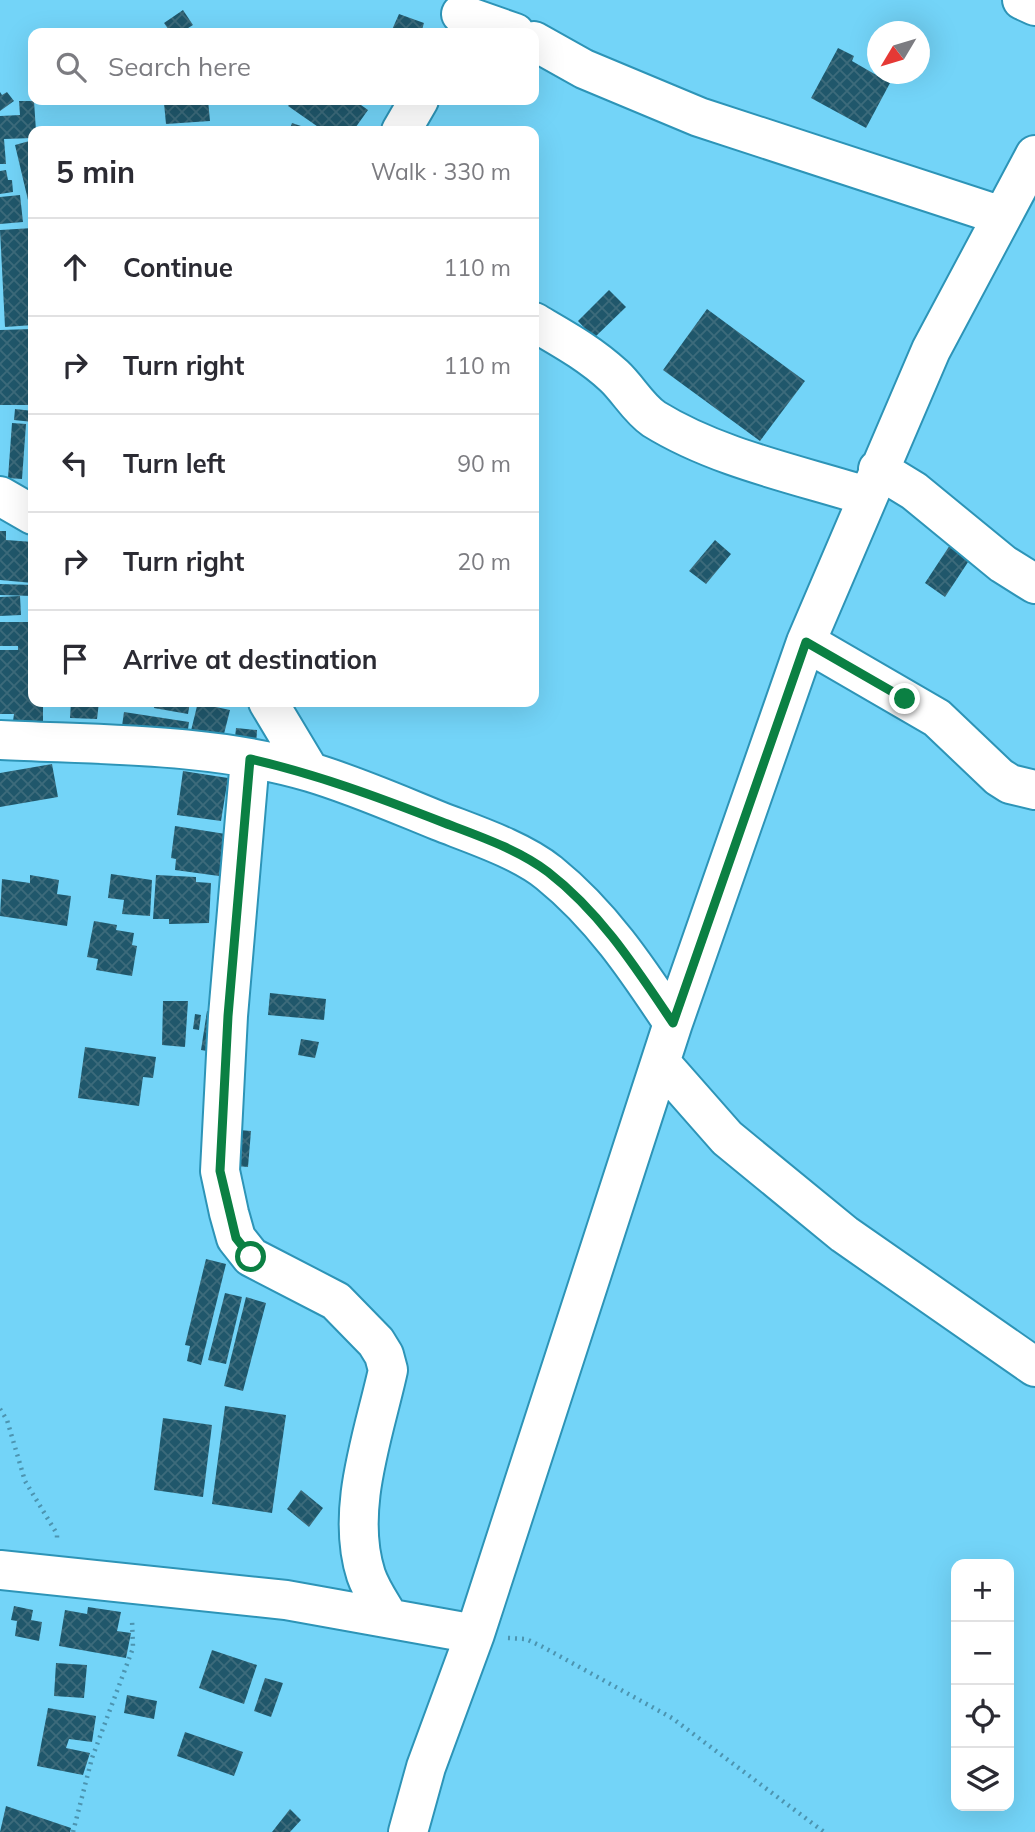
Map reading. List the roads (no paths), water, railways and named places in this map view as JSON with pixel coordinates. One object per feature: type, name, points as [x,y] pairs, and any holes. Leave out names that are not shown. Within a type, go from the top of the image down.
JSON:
[{"type":"street","points":[[1022,0],[1035,6]]},
{"type":"street","points":[[460,16],[499,28]]},
{"type":"street","points":[[539,44],[584,69],[699,117],[1002,216]]},
{"type":"street","points":[[404,126],[416,105]]},
{"type":"street","points":[[408,1832],[426,1766],[475,1634],[673,1023],[806,642],[930,350],[1035,155]]},
{"type":"street","points":[[539,325],[587,353],[616,378],[647,413],[680,432],[734,455],[914,491],[1003,564],[1035,584]]},
{"type":"street","points":[[0,496],[28,511]]},
{"type":"street","points":[[806,642],[937,718],[999,778],[1010,784],[1035,789]]},
{"type":"street","points":[[271,707],[310,772]]},
{"type":"street","points":[[0,740],[159,748],[250,759],[310,772],[482,837],[546,870],[584,904],[617,939],[673,1023]]},
{"type":"street","points":[[250,759],[228,1016],[220,1171],[236,1238],[251,1257],[336,1301],[384,1354],[388,1370],[358,1509],[360,1549],[367,1577],[389,1618]]},
{"type":"street","points":[[661,1063],[727,1138],[822,1216],[1035,1367]]},
{"type":"street","points":[[0,1570],[127,1586],[286,1600],[475,1634]]}]
